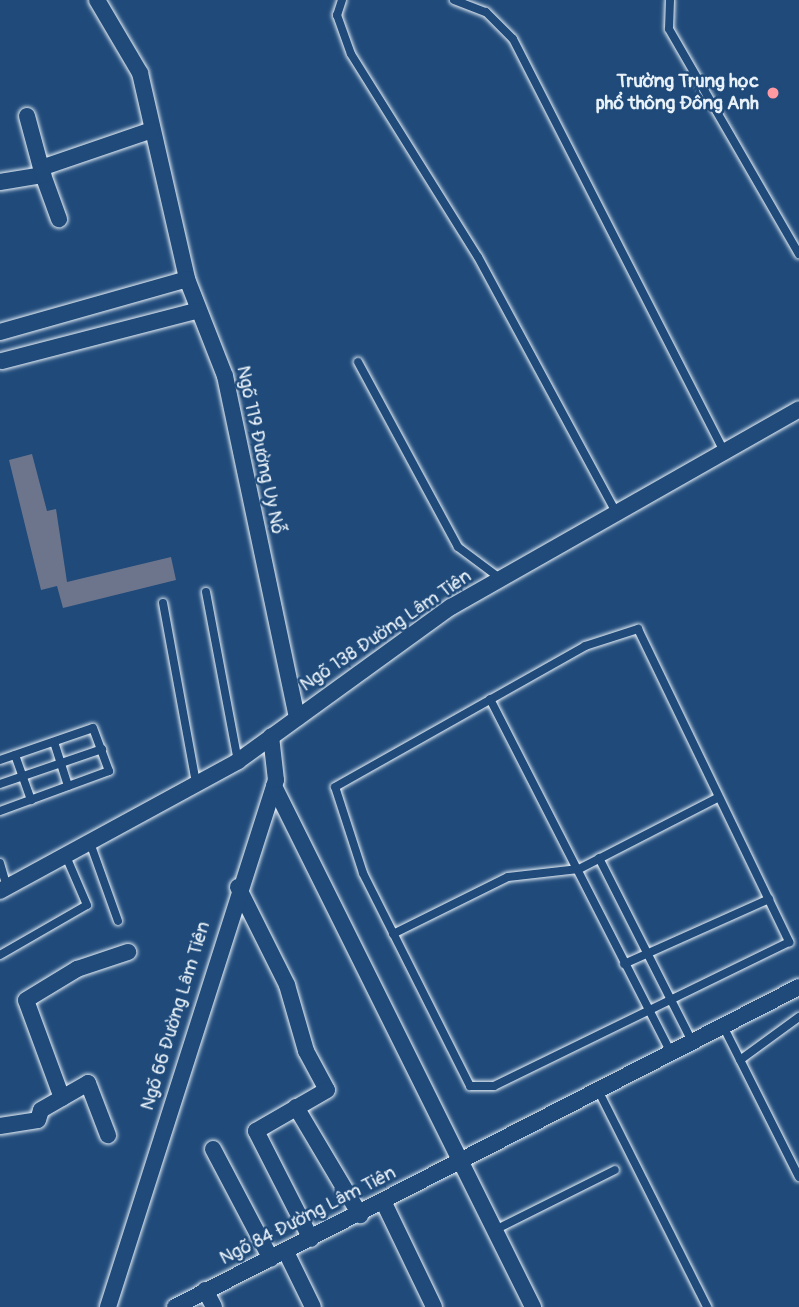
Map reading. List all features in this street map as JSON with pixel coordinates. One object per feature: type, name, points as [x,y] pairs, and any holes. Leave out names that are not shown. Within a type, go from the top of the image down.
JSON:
[{"type":"street","name":"Ngõ 119 Đường Uy Nỗ","points":[[97,0],[140,73],[187,279],[225,376],[297,718]]},
{"type":"street","points":[[27,116],[59,219]]},
{"type":"street","points":[[0,183],[42,171],[152,130]]},
{"type":"street","points":[[0,332],[187,279]]},
{"type":"street","points":[[2,361],[199,310]]},
{"type":"street","name":"Ngõ 138 Đường Lâm Tiên","points":[[3,889],[238,761],[450,607],[725,454],[799,409]]},
{"type":"street","name":"Ngõ 66 Đường Lâm Tiên","points":[[108,1307],[239,887],[274,786],[271,736]]},
{"type":"street","points":[[274,786],[533,1307]]},
{"type":"street","points":[[239,887],[287,985],[306,1051],[327,1090],[256,1131],[312,1239]]},
{"type":"street","points":[[62,1098],[26,1000],[77,969],[128,952]]},
{"type":"street","name":"Ngõ 84 Đường Lâm Tiên","points":[[175,1307],[384,1203],[460,1161],[799,987]]},
{"type":"street","points":[[0,1126],[38,1120],[41,1110],[88,1083],[108,1135]]},
{"type":"street","points":[[296,1107],[360,1215]]},
{"type":"street","points":[[213,1149],[313,1307]]},
{"type":"street","points":[[384,1203],[434,1307]]},
{"type":"street","points":[[205,1290],[214,1307]]},
{"type":"lane","points":[[342,0],[337,15],[351,54],[478,257],[617,514]]},
{"type":"lane","points":[[454,0],[486,12],[513,39],[725,454]]},
{"type":"lane","points":[[670,0],[669,29],[799,254]]},
{"type":"lane","points":[[358,362],[458,547],[501,579]]},
{"type":"lane","points":[[206,593],[238,761]]},
{"type":"lane","points":[[163,603],[196,783]]},
{"type":"lane","points":[[638,629],[717,798],[789,942],[494,1086],[470,1086],[363,873],[335,787],[491,699],[585,646],[638,629]]},
{"type":"lane","points":[[491,699],[671,1053]]},
{"type":"lane","points":[[0,760],[93,728],[110,771],[0,811]]},
{"type":"lane","points":[[54,742],[68,786]]},
{"type":"lane","points":[[0,784],[102,749]]},
{"type":"lane","points":[[15,755],[31,800]]},
{"type":"lane","points":[[393,934],[508,877],[579,869],[717,798]]},
{"type":"lane","points":[[89,840],[118,921]]},
{"type":"lane","points":[[0,955],[87,905],[65,854]]},
{"type":"lane","points":[[599,858],[692,1041]]},
{"type":"lane","points":[[0,863],[3,889]]},
{"type":"lane","points":[[624,964],[768,899]]},
{"type":"lane","points":[[740,1060],[799,1017]]},
{"type":"lane","points":[[723,1026],[799,1177]]},
{"type":"lane","points":[[598,1090],[707,1307]]},
{"type":"lane","points":[[495,1230],[615,1170]]},
{"type":"building","points":[[32,454],[47,511],[56,509],[67,582],[171,557],[176,580],[63,608],[57,586],[41,590],[9,460]]},
{"type":"place","name":"Trường Trung học phổ thông Đông Anh","points":[[773,93]]}]
